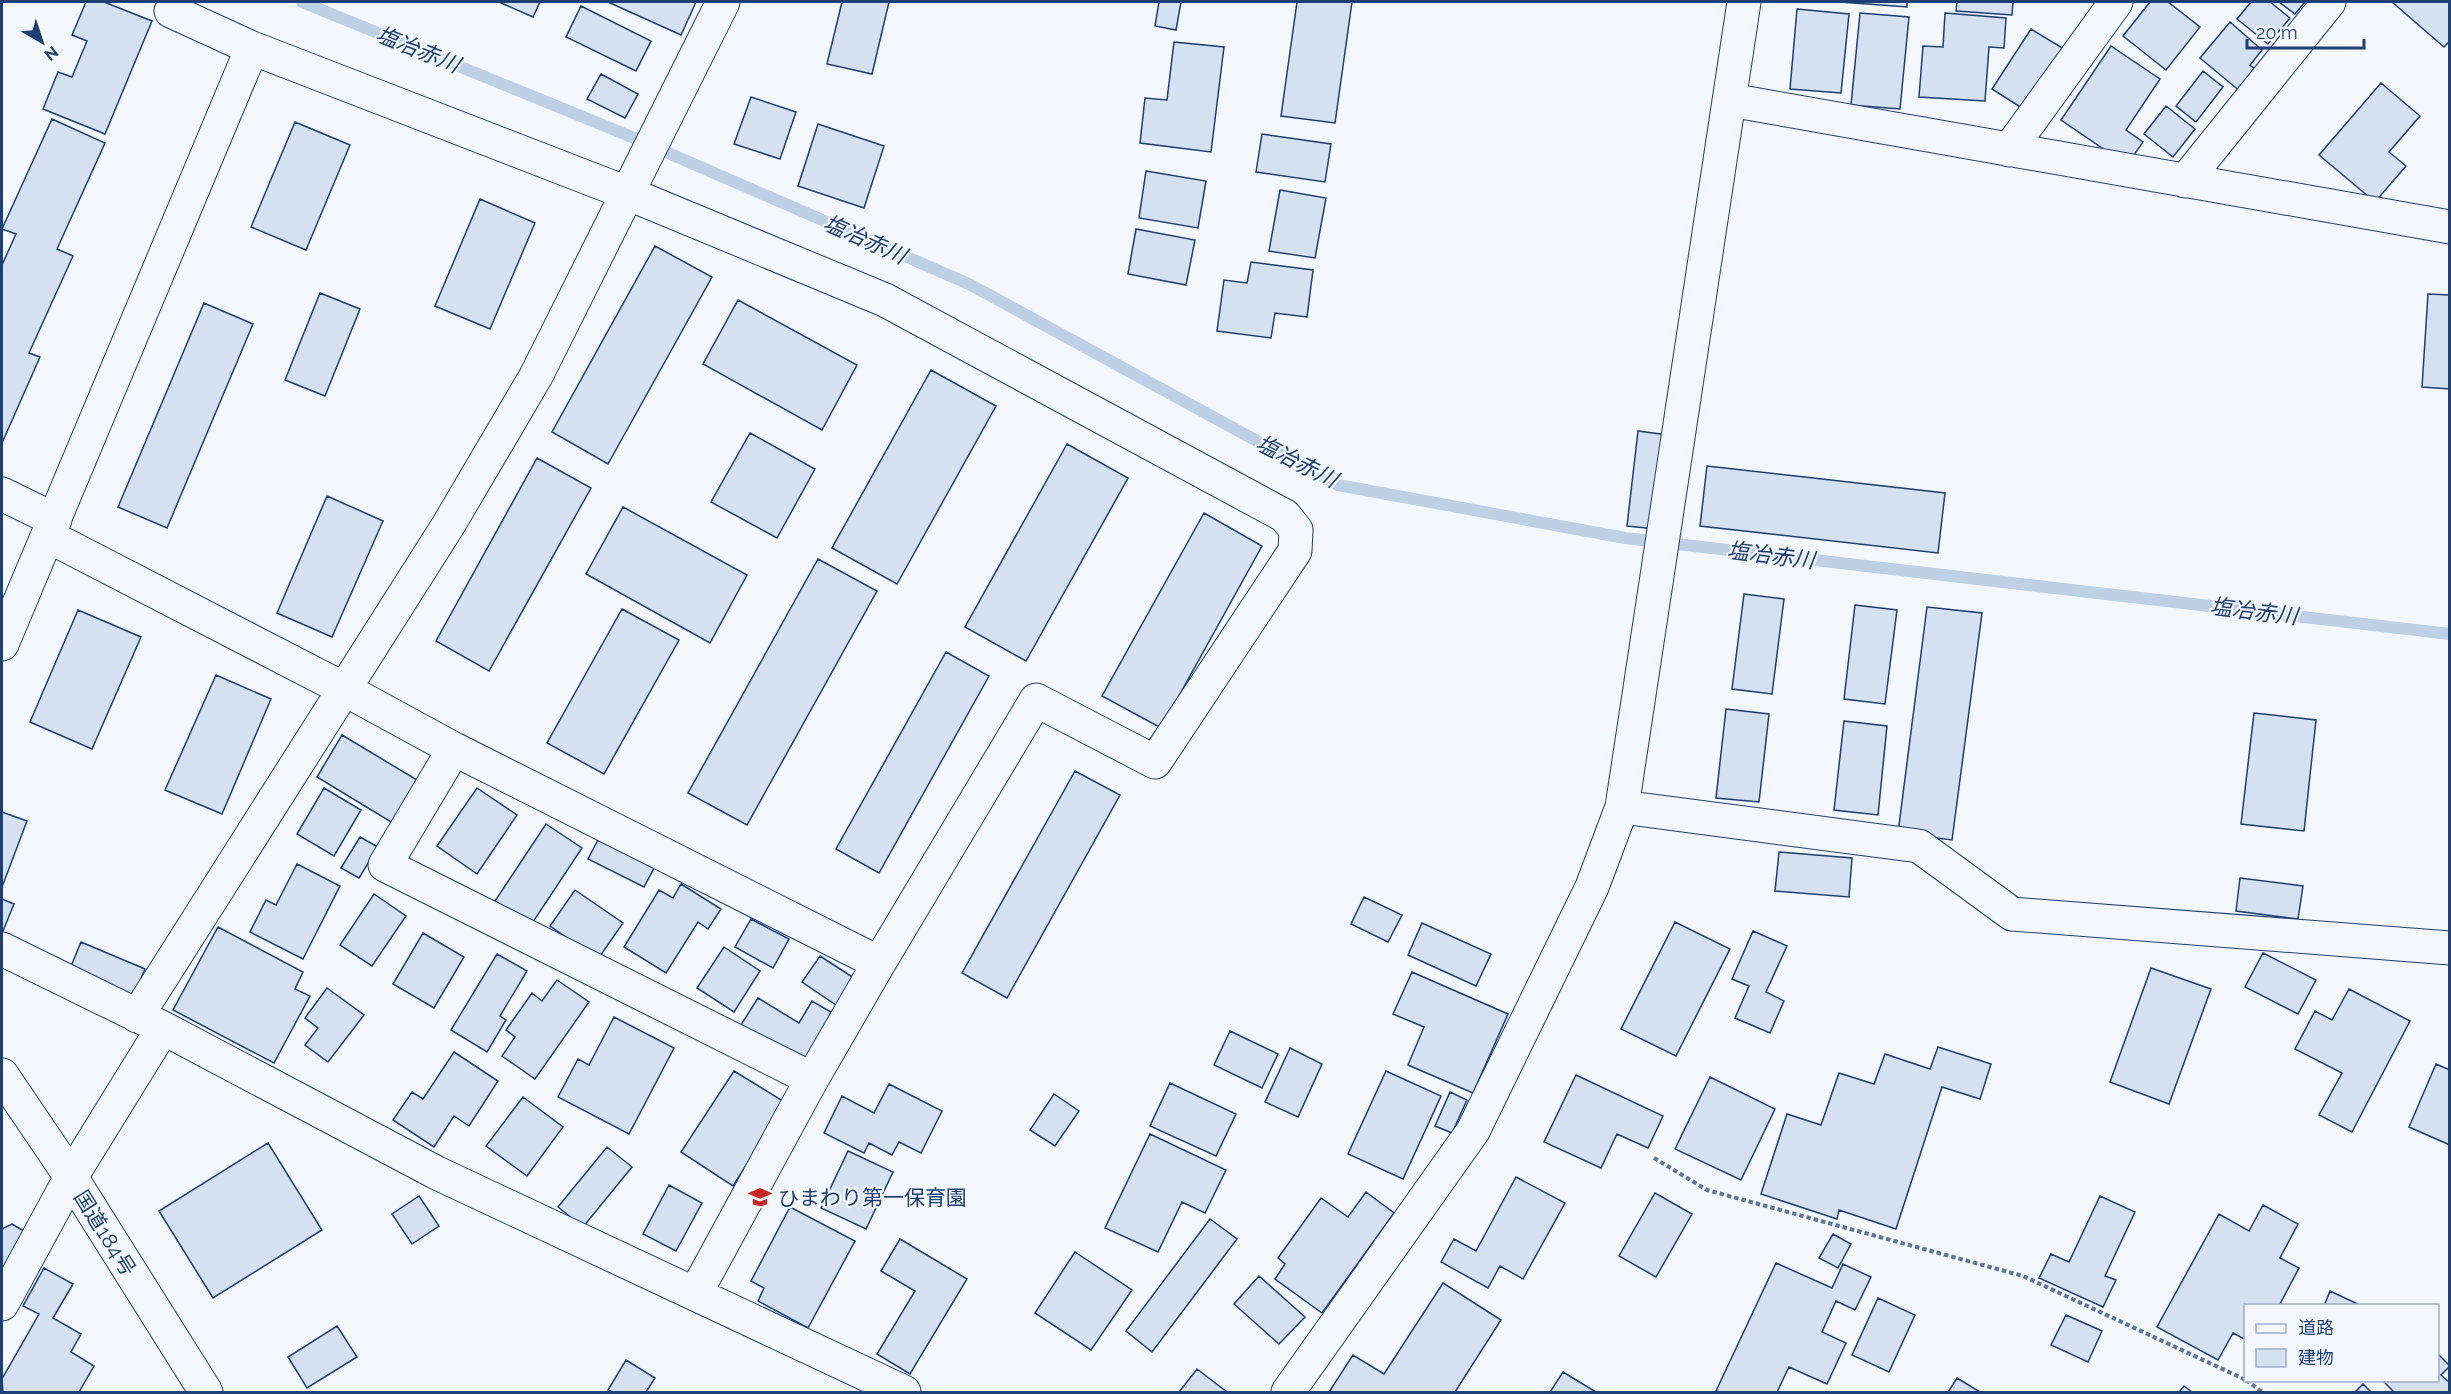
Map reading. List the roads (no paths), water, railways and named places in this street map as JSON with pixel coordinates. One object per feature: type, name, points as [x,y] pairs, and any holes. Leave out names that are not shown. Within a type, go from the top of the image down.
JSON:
[{"type":"main road","points":[[2,1304],[71,1177],[150,1022],[344,688],[448,524],[536,376],[723,2]]},
{"type":"main road","points":[[1288,1392],[1473,1131],[1592,887],[1622,807],[1744,2]]},
{"type":"main road","points":[[2009,150],[2116,2]]},
{"type":"main road","points":[[2185,180],[2329,2]]},
{"type":"main road","points":[[171,10],[252,48],[627,193],[885,300],[1285,516],[1296,530],[1294,551],[1155,762],[1036,700],[812,1079],[695,1294]]},
{"type":"main road","points":[[2,644],[252,48]]},
{"type":"main road","points":[[1730,100],[2450,227]]},
{"type":"main road","points":[[2,494],[52,528],[454,749],[879,963]]},
{"type":"main road","points":[[454,749],[385,865],[812,1079]]},
{"type":"main road","points":[[1622,807],[1919,846],[2012,914],[2450,948]]},
{"type":"main road","points":[[2,949],[150,1022],[437,1173],[904,1392]]},
{"type":"main road","name":"国道184号","points":[[2,1075],[71,1177],[206,1392]]},
{"type":"waterway","name":"塩冶赤川","points":[[302,2],[627,135],[969,284],[1338,485],[1625,538],[2450,634]]},
{"type":"place","name":"ひまわり第一保育園","points":[[760,1197]]}]
